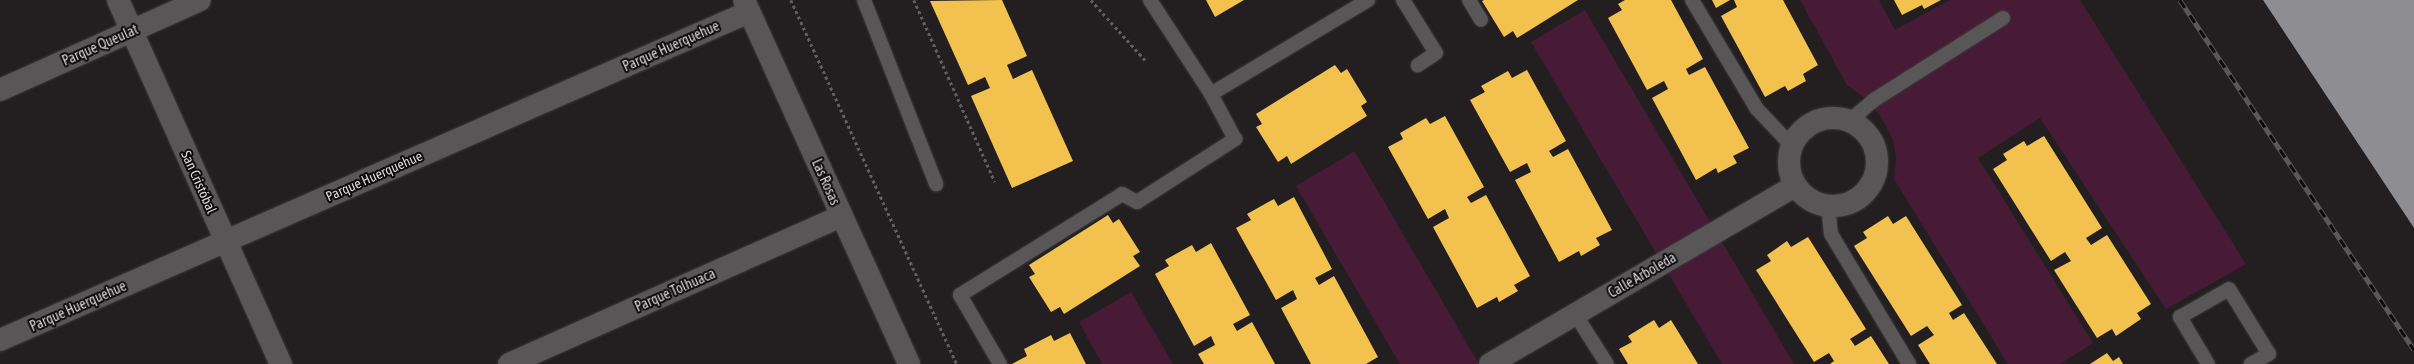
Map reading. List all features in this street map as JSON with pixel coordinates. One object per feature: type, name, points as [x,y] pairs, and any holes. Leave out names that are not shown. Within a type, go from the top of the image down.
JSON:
[{"type":"street","name":"San Cristóbal","points":[[118,0],[281,364]]},
{"type":"street","name":"Parque Queulat","points":[[0,90],[200,0]]},
{"type":"street","name":"Las Rosas","points":[[746,6],[909,364]]},
{"type":"street","name":"Parque Huerquehue","points":[[0,340],[226,241],[746,6]]},
{"type":"street","points":[[1834,118],[1849,121],[1865,132],[1874,144],[1877,156],[1876,172],[1870,186],[1858,199],[1843,205],[1828,206],[1806,197],[1795,186],[1788,161],[1792,146],[1800,133],[1811,123],[1834,118]]},
{"type":"street","name":"Calle Arboleda","points":[[1490,364],[1795,186]]},
{"type":"street","name":"Parque Tolhuaca","points":[[509,364],[842,216]]},
{"type":"lane","points":[[864,0],[936,184]]},
{"type":"lane","points":[[1000,364],[960,295],[1122,194],[1137,202],[1235,139],[1210,94],[1150,0]]},
{"type":"lane","points":[[1210,94],[1368,0]]},
{"type":"lane","points":[[1403,0],[1436,53],[1418,65]]},
{"type":"lane","points":[[1469,0],[1481,20]]},
{"type":"lane","points":[[1692,0],[1757,109],[1792,146]]},
{"type":"lane","points":[[1849,121],[1874,100],[2003,18]]},
{"type":"lane","points":[[1828,206],[1831,234],[1908,364]]},
{"type":"lane","points":[[2208,364],[2180,317],[2229,289],[2269,354],[2250,364]]},
{"type":"lane","points":[[1575,314],[1607,364]]},
{"type":"path","points":[[791,0],[957,364]]},
{"type":"path","points":[[914,0],[995,182]]},
{"type":"path","points":[[1091,0],[1145,60]]},
{"type":"shaded area","points":[[1800,0],[1879,0],[1895,30],[1950,0],[2080,0],[2246,264],[2166,309],[2040,118],[1978,158],[2093,343],[2060,364],[2008,364],[1894,179],[1896,157],[1893,140],[1881,117],[1866,99],[1847,85]]},
{"type":"shaded area","points":[[1585,10],[1794,364],[1722,364],[1531,42]]},
{"type":"shaded area","points":[[1355,151],[1479,364],[1400,364],[1296,186]]},
{"type":"shaded area","points":[[1131,292],[1173,364],[1102,364],[1079,322]]},
{"type":"building: Viviendas","points":[[1002,0],[1027,56],[1007,65],[1013,79],[1032,70],[1073,161],[1012,188],[971,96],[990,88],[985,77],[968,85],[930,1]]},
{"type":"building: Viviendas","points":[[1206,0],[1244,0],[1215,17]]},
{"type":"building: Viviendas","points":[[1578,0],[1517,38],[1513,31],[1504,37],[1482,1]]},
{"type":"building: Viviendas","points":[[1625,0],[1671,0],[1703,59],[1686,69],[1689,75],[1705,67],[1749,148],[1733,156],[1737,163],[1718,173],[1716,168],[1696,180],[1652,98],[1668,89],[1664,81],[1647,90],[1608,18],[1622,10],[1618,4]]},
{"type":"building: Viviendas","points":[[1712,0],[1730,0],[1716,8]]},
{"type":"building: Viviendas","points":[[1734,0],[1783,0],[1818,65],[1803,74],[1806,81],[1788,91],[1785,86],[1765,97],[1721,16],[1737,7]]},
{"type":"building: Viviendas","points":[[1894,0],[1941,0],[1924,9],[1922,5],[1902,15]]},
{"type":"building: Viviendas","points":[[1335,65],[1341,73],[1347,69],[1367,102],[1361,106],[1367,116],[1291,164],[1287,156],[1278,162],[1256,127],[1262,124],[1256,114]]},
{"type":"building: Viviendas","points":[[1527,70],[1566,141],[1549,151],[1553,157],[1568,149],[1612,230],[1596,238],[1600,245],[1581,256],[1579,251],[1559,262],[1515,180],[1531,172],[1527,163],[1510,172],[1470,100],[1485,92],[1481,86],[1508,71],[1512,78]]},
{"type":"building: Viviendas","points":[[1445,116],[1484,187],[1467,197],[1471,203],[1486,195],[1530,276],[1514,285],[1518,291],[1499,302],[1497,297],[1477,308],[1433,227],[1449,218],[1445,209],[1428,219],[1388,147],[1403,139],[1400,133],[1426,118],[1430,124]]},
{"type":"building: Viviendas","points":[[2044,136],[2102,228],[2086,238],[2091,245],[2107,235],[2151,304],[2137,313],[2141,319],[2116,336],[2112,329],[2097,338],[2054,270],[2071,261],[2065,252],[2051,261],[1993,169],[2007,160],[2003,154],[2024,141],[2027,146]]},
{"type":"building: Viviendas","points":[[1294,197],[1332,269],[1315,278],[1319,285],[1334,276],[1378,357],[1366,364],[1311,364],[1281,308],[1297,299],[1293,290],[1276,300],[1236,228],[1251,220],[1247,214],[1274,199],[1278,206]]},
{"type":"building: Viviendas","points":[[1108,215],[1113,223],[1119,219],[1140,252],[1133,256],[1140,266],[1064,314],[1060,307],[1051,312],[1029,277],[1035,274],[1029,265]]},
{"type":"building: Viviendas","points":[[1888,216],[1893,224],[1906,216],[1962,305],[1949,313],[1953,320],[1964,313],[1997,364],[1930,364],[1918,345],[1934,335],[1927,326],[1911,336],[1854,246],[1867,238],[1863,232]]},
{"type":"building: Viviendas","points":[[1808,237],[1866,329],[1850,339],[1855,346],[1871,336],[1889,364],[1830,364],[1834,361],[1829,353],[1814,362],[1756,270],[1771,261],[1767,255],[1787,241],[1791,247]]},
{"type":"building: Viviendas","points":[[1211,243],[1250,315],[1233,324],[1237,331],[1252,322],[1275,364],[1204,364],[1198,354],[1215,345],[1211,336],[1194,346],[1155,274],[1169,266],[1165,260],[1192,245],[1196,252]]},
{"type":"building: Viviendas","points":[[1654,320],[1659,328],[1671,320],[1698,364],[1628,364],[1619,349],[1632,342],[1628,336]]},
{"type":"building: Viviendas","points":[[1070,333],[1086,364],[1012,364],[1027,356],[1024,349],[1051,335],[1054,341]]},
{"type":"building: Viviendas","points":[[2107,353],[2113,361],[2119,357],[2123,364],[2090,364]]},
{"type":"building: Industria","points":[[2263,0],[2414,0],[2414,228]]},
{"type":"railway","points":[[2180,0],[2414,350]]}]
